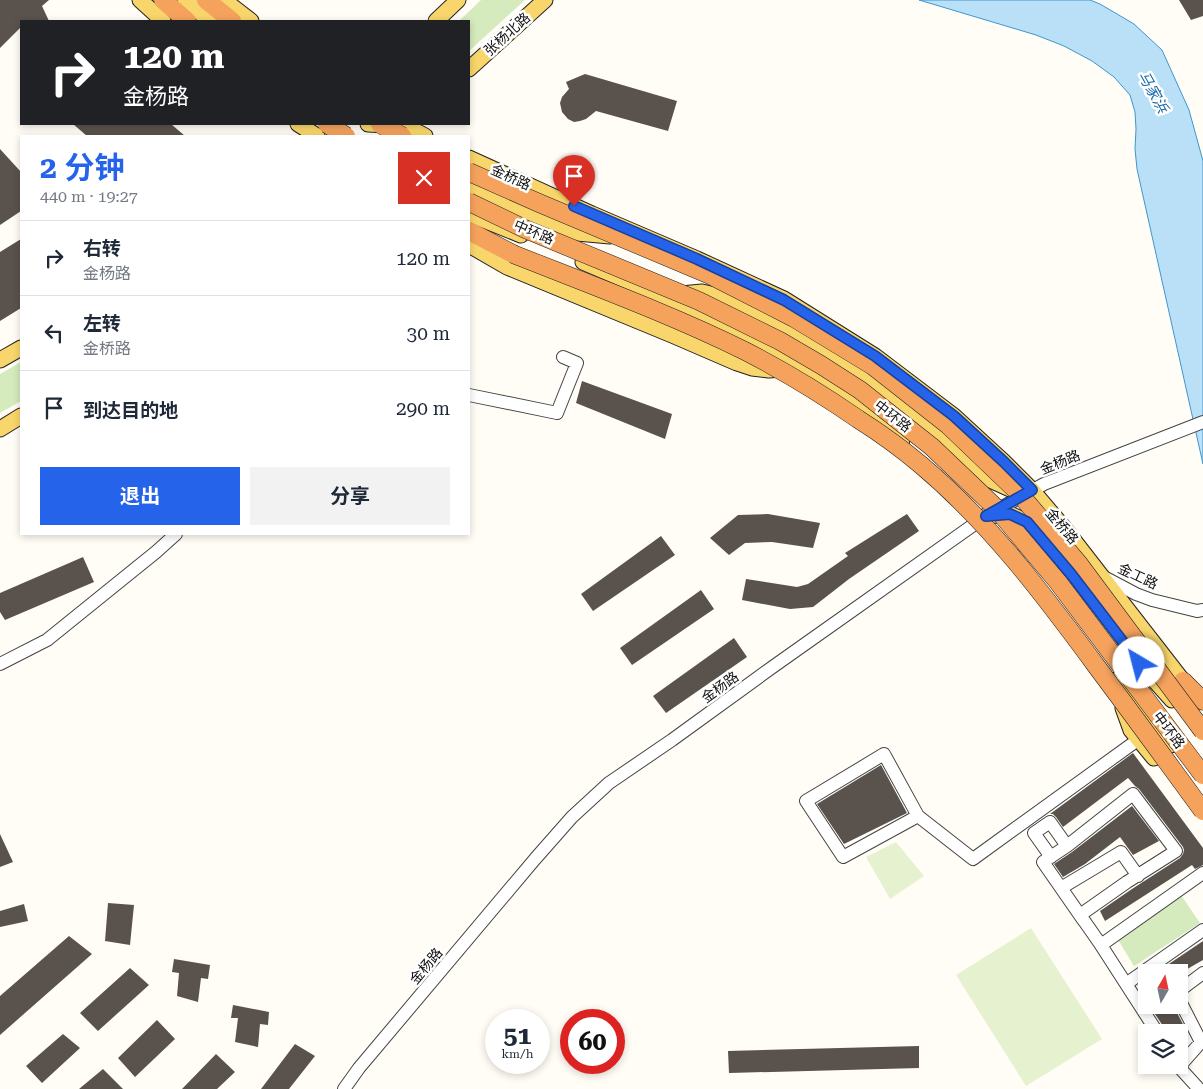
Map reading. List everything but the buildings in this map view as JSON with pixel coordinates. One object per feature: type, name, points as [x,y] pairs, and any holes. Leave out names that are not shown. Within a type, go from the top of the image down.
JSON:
[{"type":"highway","points":[[163,0],[186,20]]},
{"type":"highway","points":[[206,0],[231,20]]},
{"type":"highway","points":[[329,125],[344,135]]},
{"type":"highway","points":[[388,125],[404,127]]},
{"type":"highway","name":"中环路","points":[[470,172],[710,275],[794,318],[881,372],[948,425],[1018,492],[1079,564],[1203,733]]},
{"type":"highway","name":"中环路","points":[[470,202],[525,229],[699,301],[780,342],[860,390],[932,446],[996,508],[1058,582],[1203,775]]},
{"type":"highway","points":[[470,232],[513,254],[689,325],[736,347],[792,376],[839,405],[920,464],[999,541],[1032,581],[1203,810]]},
{"type":"highway","points":[[820,365],[896,427],[949,476],[987,516],[1022,560],[1067,626]]},
{"type":"highway","points":[[1183,681],[1203,700]]},
{"type":"main road","points":[[140,0],[162,20]]},
{"type":"main road","points":[[184,0],[209,20]]},
{"type":"main road","points":[[224,0],[250,20]]},
{"type":"main road","points":[[437,20],[458,0]]},
{"type":"main road","name":"张杨北路","points":[[470,68],[545,0]]},
{"type":"main road","points":[[300,125],[316,135]]},
{"type":"main road","points":[[319,135],[330,125]]},
{"type":"main road","points":[[380,125],[404,127],[423,135]]},
{"type":"main road","name":"金桥路","points":[[470,158],[697,259],[784,300],[875,356],[954,416],[1032,490],[1065,529],[1183,681],[1203,724]]},
{"type":"main road","points":[[470,188],[558,228],[577,233],[652,239]]},
{"type":"main road","points":[[470,214],[756,338],[854,402],[924,456],[986,516],[1016,551],[1086,638],[1109,672],[1203,785]]},
{"type":"main road","points":[[470,246],[507,267],[737,363],[752,368],[769,370],[801,368]]},
{"type":"main road","points":[[662,296],[702,292],[715,295],[771,321],[816,346],[876,384],[940,435],[988,479],[1010,489],[1032,490]]},
{"type":"main road","points":[[756,338],[816,346]]},
{"type":"main road","points":[[0,360],[20,349]]},
{"type":"main road","points":[[0,428],[20,417]]},
{"type":"main road","points":[[986,516],[1010,514],[1027,522],[1139,663],[1203,733]]},
{"type":"main road","points":[[1109,672],[1131,730],[1150,752],[1203,823]]},
{"type":"main road","name":"金桥路","points":[[1183,681],[1203,695]]},
{"type":"street","points":[[470,395],[557,413],[577,363],[563,357]]},
{"type":"street","name":"金杨路","points":[[344,1089],[359,1068],[535,859],[572,817],[609,782],[672,740],[986,516],[1032,490],[1203,422]]},
{"type":"street","points":[[0,664],[47,640],[175,535]]},
{"type":"street","name":"金工路","points":[[1061,563],[1102,576],[1136,594],[1152,600],[1197,611],[1203,610]]},
{"type":"street","points":[[918,816],[843,857],[806,801],[884,754],[918,816],[973,860],[1139,739]]},
{"type":"street","points":[[1080,915],[1176,851],[1133,794],[1067,846],[1043,862],[1062,888],[1080,915],[1101,945],[1152,1024]]},
{"type":"street","points":[[1051,857],[1034,833],[1050,822],[1067,846]]},
{"type":"street","points":[[1062,888],[1121,852],[1138,876]]},
{"type":"street","points":[[1101,945],[1200,880]]},
{"type":"street","points":[[1126,984],[1203,930]]},
{"type":"street","points":[[1188,984],[1203,972]]},
{"type":"street","points":[[1187,1014],[1201,1042],[1188,1056]]},
{"type":"street","points":[[1185,1074],[1199,1089]]},
{"type":"green space","points":[[481,0],[525,0],[470,50],[470,20],[460,20]]},
{"type":"green space","points":[[20,363],[20,402],[0,413],[0,374]]},
{"type":"green space","points":[[896,842],[924,876],[890,899],[866,857]]},
{"type":"green space","points":[[1181,895],[1200,923],[1134,966],[1117,938]]},
{"type":"green space","points":[[1031,928],[1102,1039],[1026,1086],[956,975]]},
{"type":"water","name":"马家浜","points":[[919,0],[1090,0],[1134,24],[1162,50],[1189,110],[1203,161],[1203,464],[1137,169],[1135,112],[1130,95],[1114,77],[1092,61],[1064,46],[1036,35]]},
{"type":"route","points":[[574,206],[697,259],[784,300],[875,356],[954,416],[1032,490],[986,516],[1010,514],[1027,522],[1071,574],[1139,663]]}]
